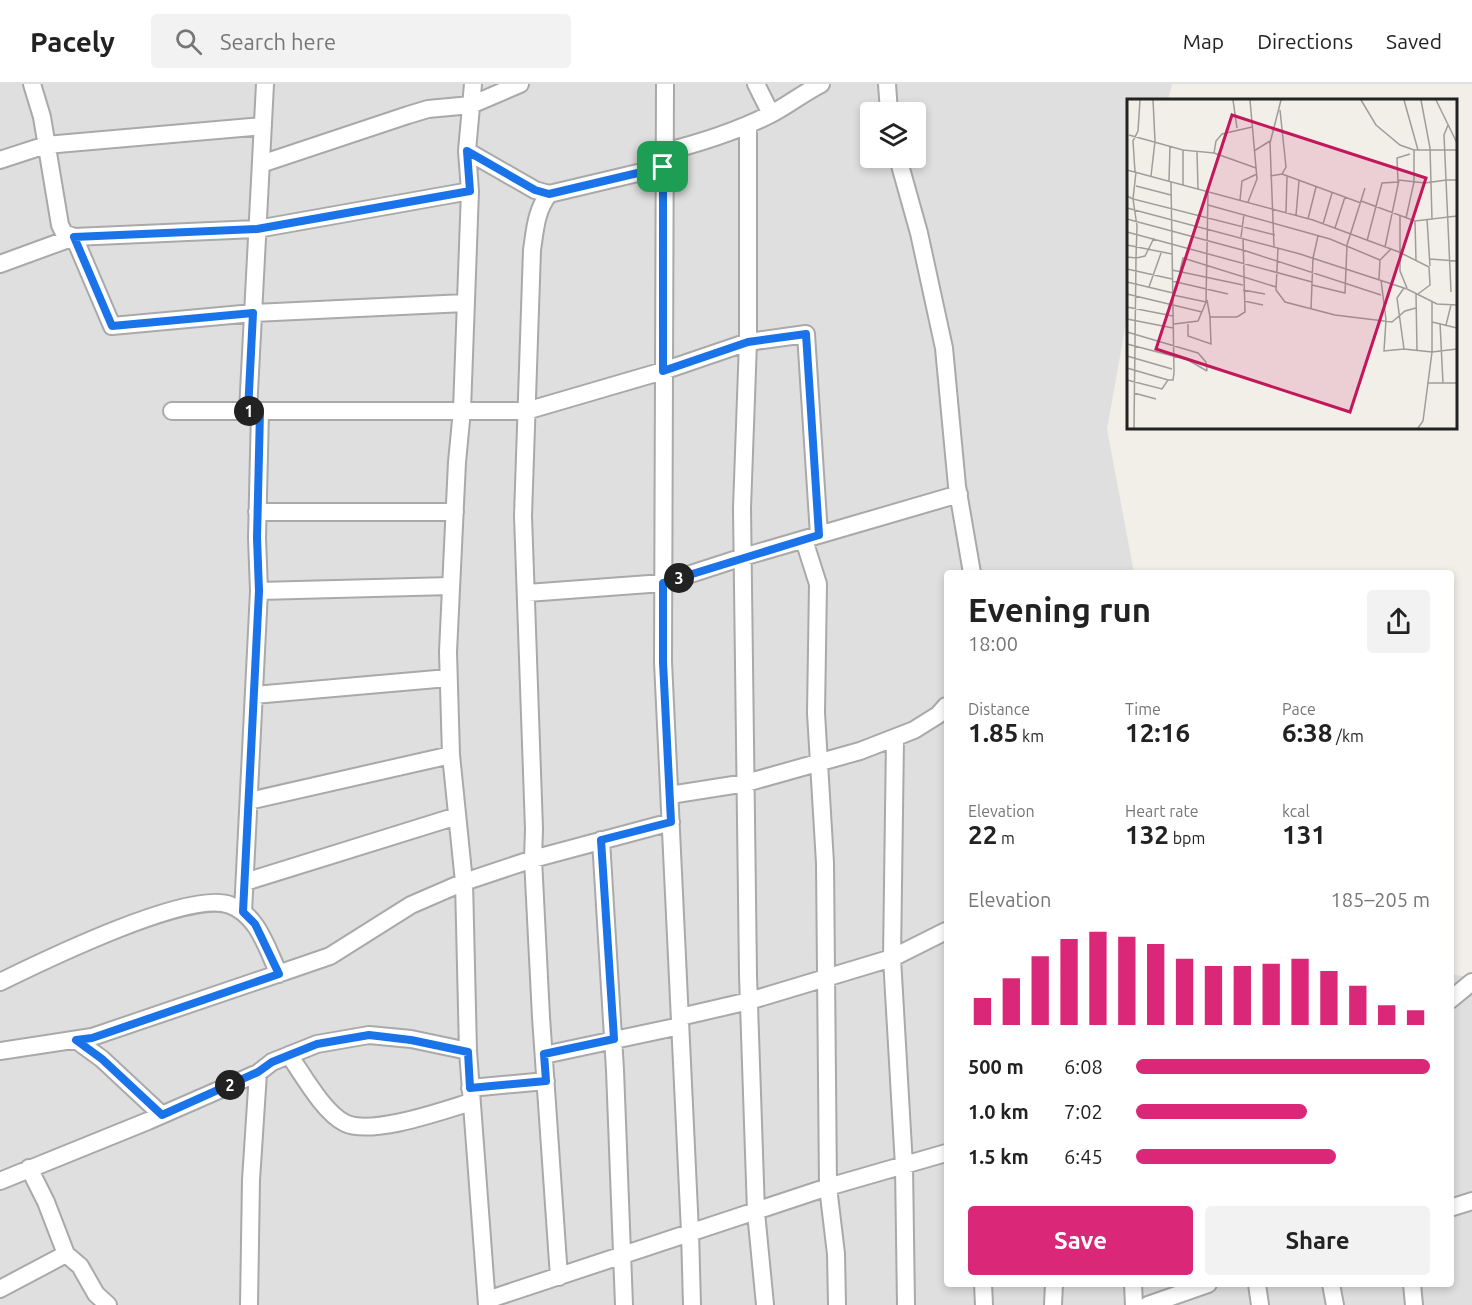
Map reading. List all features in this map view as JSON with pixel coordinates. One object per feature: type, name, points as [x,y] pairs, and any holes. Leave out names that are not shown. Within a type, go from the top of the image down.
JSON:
[{"type":"street","points":[[32,84],[42,117],[60,225],[64,233],[74,237],[112,326],[253,313],[465,303]]},
{"type":"street","points":[[243,912],[259,591],[253,313],[265,84]]},
{"type":"street","points":[[473,84],[467,151],[470,191],[462,410],[454,512],[448,678],[451,755],[464,882],[468,1052],[487,1303],[690,1232],[944,1154]]},
{"type":"street","points":[[261,164],[428,109],[471,105],[520,84]]},
{"type":"street","points":[[665,84],[663,662],[692,1305]]},
{"type":"street","points":[[756,84],[771,114]]},
{"type":"street","points":[[467,151],[535,190],[549,194],[663,159],[748,125],[821,84]]},
{"type":"street","points":[[887,84],[888,102]]},
{"type":"street","points":[[748,125],[748,342],[742,508],[749,1001],[756,1212],[765,1305]]},
{"type":"street","points":[[0,160],[46,145],[263,126]]},
{"type":"street","points":[[901,168],[919,233],[944,348],[959,494],[972,570]]},
{"type":"street","points":[[0,264],[74,237],[257,229],[470,191]]},
{"type":"street","points":[[549,194],[538,214],[532,250],[523,516],[534,829],[533,859],[559,1276]]},
{"type":"street","points":[[172,411],[526,411],[663,371],[748,342],[806,334],[812,537],[818,584],[816,713],[825,863],[828,1188],[836,1254],[837,1305]]},
{"type":"street","points":[[527,593],[663,583],[743,557],[959,494]]},
{"type":"street","points":[[258,512],[454,512]]},
{"type":"street","points":[[259,591],[451,586]]},
{"type":"street","points":[[254,695],[448,678]]},
{"type":"street","points":[[670,795],[747,783],[860,751],[895,739],[938,715],[944,708]]},
{"type":"street","points":[[895,739],[892,958],[904,1167],[906,1305]]},
{"type":"street","points":[[249,801],[451,755]]},
{"type":"street","points":[[245,882],[457,816]]},
{"type":"street","points":[[0,1051],[92,1038],[330,956],[411,905],[464,882],[533,859],[671,822]]},
{"type":"street","points":[[601,840],[614,1039],[624,1305]]},
{"type":"street","points":[[0,982],[53,955],[165,912],[196,903],[219,902],[231,904],[255,924],[279,974]]},
{"type":"street","points":[[544,1054],[680,1022],[892,958],[944,932]]},
{"type":"street","points":[[1454,997],[1472,982]]},
{"type":"street","points":[[0,1181],[162,1115],[258,1072],[272,1062],[317,1044],[369,1035],[411,1040],[468,1052]]},
{"type":"street","points":[[76,1040],[102,1059],[162,1115]]},
{"type":"street","points":[[289,1056],[329,1111],[344,1123],[356,1126],[397,1124],[471,1095],[546,1081]]},
{"type":"street","points":[[249,1305],[250,1180],[258,1072]]},
{"type":"street","points":[[29,1168],[46,1202],[66,1254],[80,1266],[96,1294],[108,1305]]},
{"type":"street","points":[[1454,1207],[1472,1201]]},
{"type":"street","points":[[0,1289],[66,1254]]},
{"type":"street","points":[[982,1287],[984,1305]]},
{"type":"street","points":[[1053,1305],[1054,1287]]},
{"type":"street","points":[[1133,1287],[1134,1305]]},
{"type":"street","points":[[1257,1287],[1260,1305]]},
{"type":"street","points":[[1332,1287],[1335,1305]]},
{"type":"street","points":[[1412,1287],[1414,1305]]},
{"type":"street","points":[[1148,1305],[1192,1293]]},
{"type":"shaded area","points":[[0,84],[1172,84],[1168,99],[1127,99],[1127,318],[1107,429],[1133,570],[944,570],[944,1287],[1454,1287],[1454,975],[1472,978],[1472,1305],[0,1305]]},
{"type":"route","points":[[467,151],[535,190],[549,194],[663,167],[663,371],[748,342],[806,334],[819,535],[663,583],[663,662],[671,822],[601,840],[614,1039],[544,1054],[546,1081],[470,1088],[468,1052],[411,1040],[369,1035],[317,1044],[272,1062],[258,1072],[162,1115],[102,1059],[76,1040],[92,1038],[279,974],[255,924],[243,912],[259,591],[257,538],[260,411],[248,411],[253,313],[112,326],[74,237],[257,229],[470,191],[467,151]]}]
